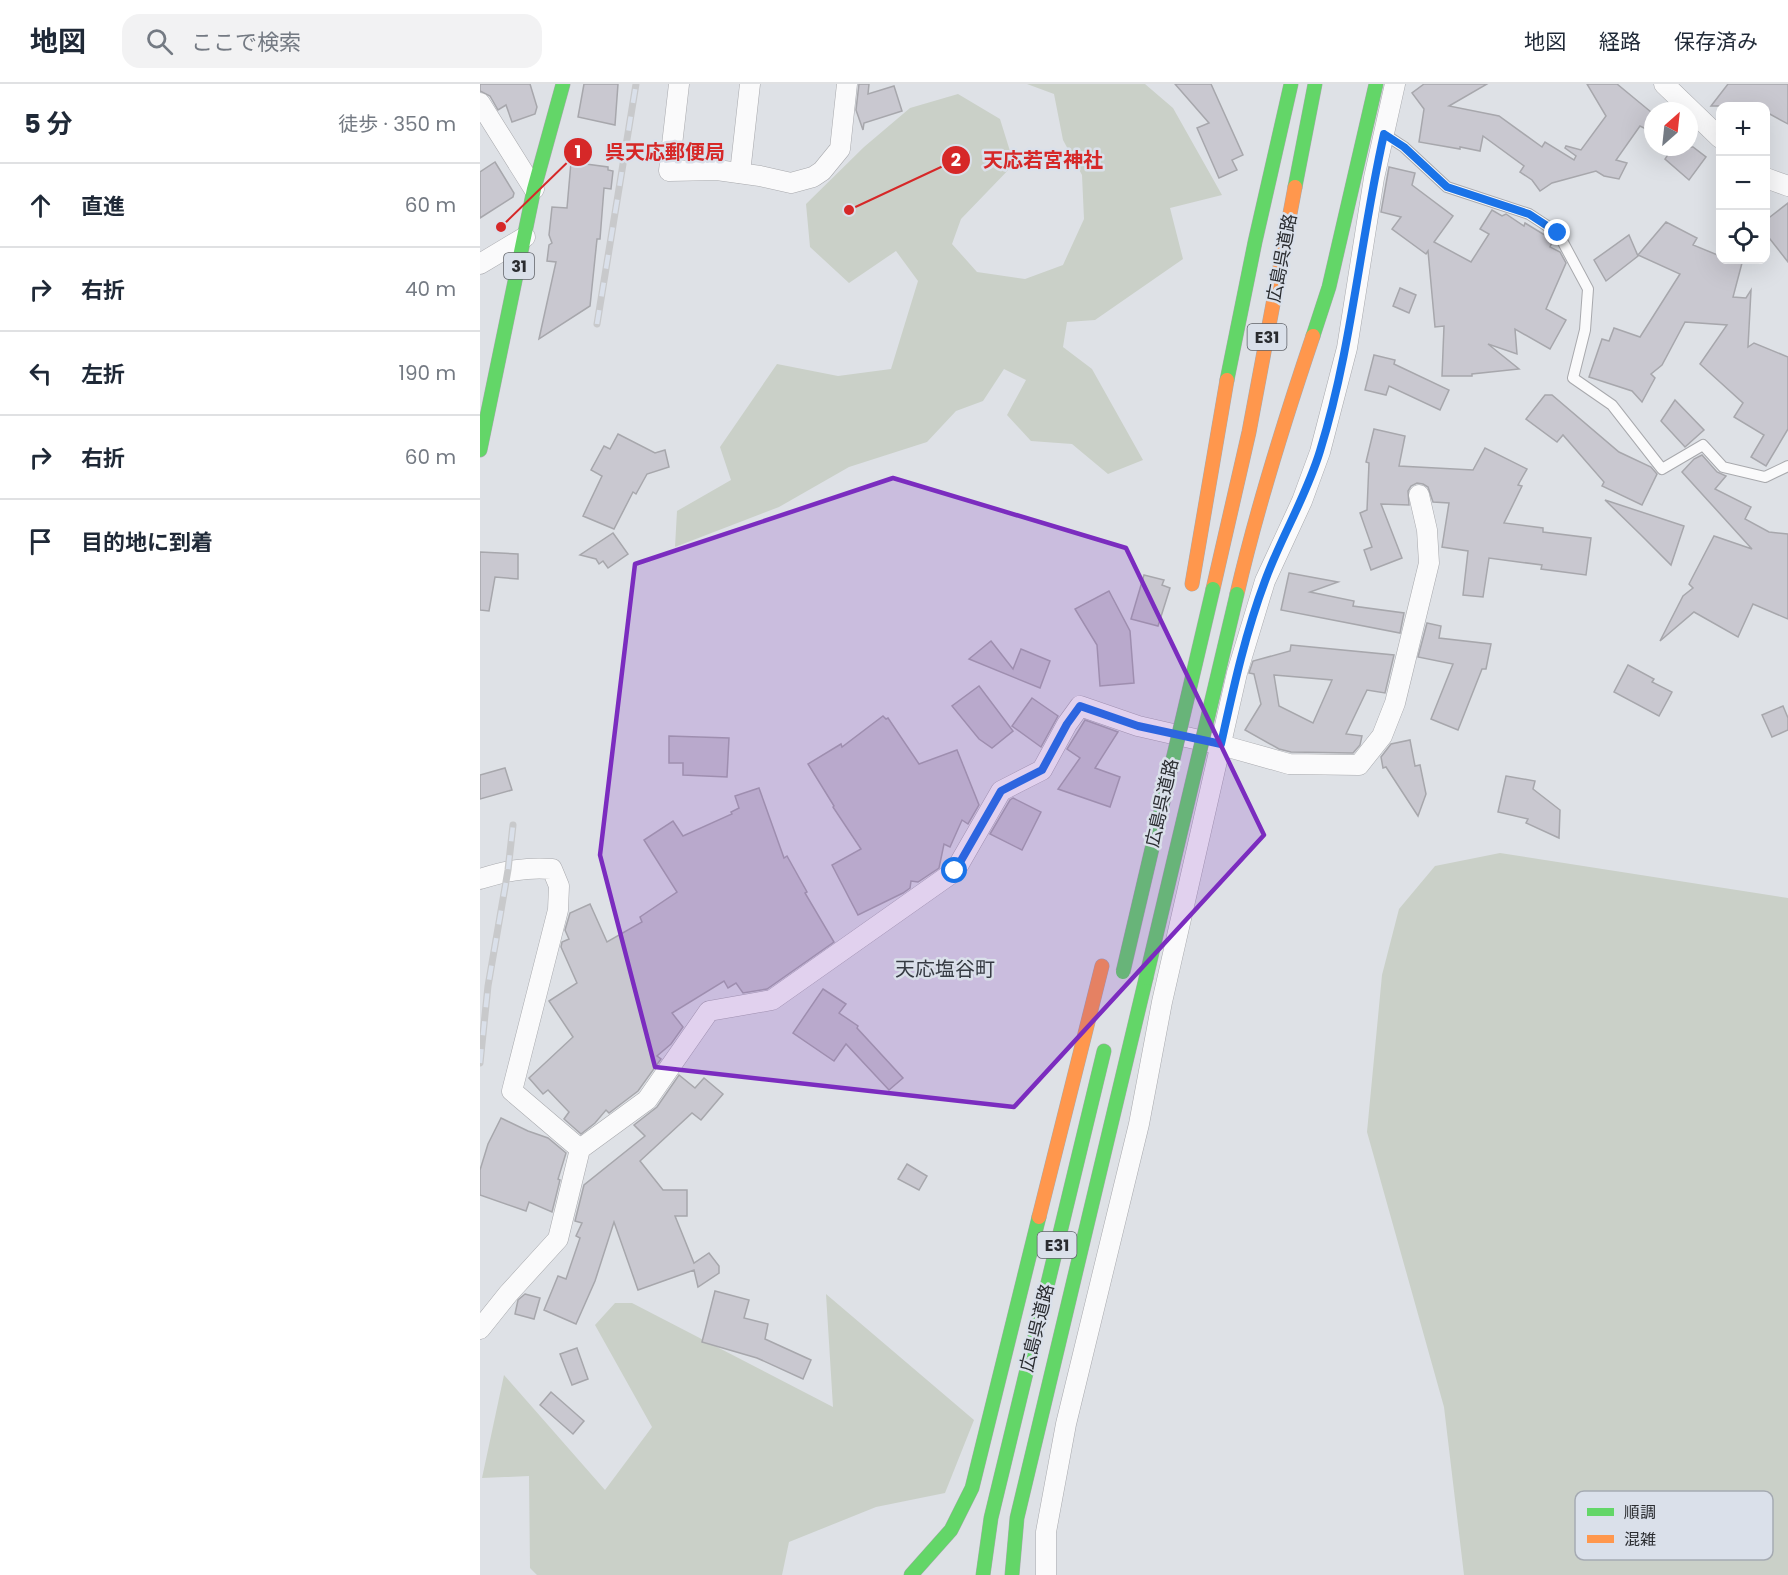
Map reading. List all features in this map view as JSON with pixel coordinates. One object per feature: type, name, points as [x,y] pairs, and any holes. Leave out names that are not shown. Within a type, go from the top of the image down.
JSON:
[{"type":"highway","name":"31","points":[[480,450],[482,429],[534,189],[563,84]]},
{"type":"highway","points":[[1191,589],[1227,382],[1255,242],[1291,84]]},
{"type":"highway","name":"広島呉道路","points":[[1121,977],[1249,432],[1315,84]]},
{"type":"highway","points":[[1012,1575],[1017,1518],[1252,530],[1285,419],[1329,286],[1376,84]]},
{"type":"highway","points":[[1154,746],[1159,723]]},
{"type":"highway","points":[[911,1575],[951,1530],[972,1488],[1103,960]]},
{"type":"highway","name":"広島呉道路","points":[[983,1575],[991,1518],[1106,1041]]},
{"type":"highway","name":"広島呉道路","points":[[970,1556],[991,1518]]},
{"type":"street","points":[[680,84],[669,171],[717,170],[792,183],[804,181],[822,171],[840,149],[847,84]]},
{"type":"street","points":[[740,173],[750,84]]},
{"type":"street","points":[[1046,1575],[1046,1532],[1066,1424],[1139,1124],[1165,990],[1237,673],[1265,580],[1302,501],[1320,452],[1347,348],[1374,178],[1395,84]]},
{"type":"street","points":[[1664,84],[1716,134]]},
{"type":"street","points":[[480,103],[534,189]]},
{"type":"street","points":[[1770,179],[1788,186]]},
{"type":"street","points":[[480,264],[525,237]]},
{"type":"street","points":[[480,1329],[558,1239],[580,1149],[647,1100],[709,1011],[772,1000],[955,871],[1001,791],[1042,770],[1067,724],[1080,706],[1138,726],[1221,744],[1288,764],[1359,765],[1382,736],[1395,703],[1429,563],[1426,530],[1419,495]]},
{"type":"street","points":[[480,879],[508,870],[538,868],[552,870],[559,886],[558,910],[512,1091],[580,1149]]},
{"type":"lane","points":[[1384,134],[1404,147],[1447,187],[1529,214],[1558,233],[1588,289],[1585,330],[1573,378],[1612,405],[1662,469],[1703,445],[1723,467],[1765,477],[1788,466]]},
{"type":"highlighted area","points":[[893,478],[1126,548],[1264,835],[1014,1107],[655,1067],[600,855],[635,564]]},
{"type":"shaded area","points":[[1027,84],[1145,84],[1173,108],[1222,195],[1170,208],[1183,259],[1095,320],[1067,322],[1063,347],[1092,369],[1143,460],[1108,474],[1072,444],[1031,441],[1007,415],[1026,380],[1004,369],[983,401],[956,411],[927,442],[849,467],[779,507],[675,547],[677,511],[731,480],[720,447],[777,364],[838,376],[891,369],[918,281],[896,251],[849,283],[810,247],[806,204],[864,147],[910,108],[958,94],[1000,119],[1014,164],[961,219],[952,244],[977,272],[1025,279],[1063,265],[1084,219],[1082,175],[1063,140],[1054,94]]},
{"type":"shaded area","points":[[1500,853],[1788,898],[1788,1575],[1464,1575],[1444,1407],[1367,1132],[1382,975],[1399,909],[1435,866]]},
{"type":"shaded area","points":[[826,1294],[974,1420],[945,1493],[876,1507],[789,1542],[782,1575],[537,1575],[530,1568],[529,1476],[482,1478],[504,1375],[605,1490],[652,1427],[595,1325],[615,1303],[632,1303],[833,1407]]},
{"type":"building","points":[[480,84],[530,84],[537,107],[535,114],[512,122],[506,105],[498,110],[490,96],[480,91]]},
{"type":"building","points":[[584,84],[618,84],[615,125],[578,117]]},
{"type":"building","points":[[859,84],[869,84],[868,94],[894,86],[902,111],[864,123],[863,130],[856,110]]},
{"type":"building","points":[[1175,84],[1211,84],[1243,155],[1232,160],[1237,170],[1219,178],[1197,128],[1209,123]]},
{"type":"building","points":[[1424,84],[1487,84],[1449,106],[1499,116],[1542,147],[1545,142],[1574,160],[1576,156],[1565,148],[1566,146],[1581,150],[1606,116],[1587,84],[1617,84],[1644,106],[1644,128],[1640,126],[1616,160],[1627,163],[1619,179],[1604,176],[1596,171],[1552,183],[1540,191],[1532,180],[1520,172],[1524,166],[1483,136],[1480,151],[1419,142],[1424,109],[1412,93]]},
{"type":"building","points":[[1728,84],[1788,84],[1788,124],[1770,114],[1770,102],[1716,102],[1716,106],[1711,106]]},
{"type":"building","points":[[1698,151],[1706,157],[1689,180],[1665,159],[1667,156],[1698,156]]},
{"type":"building","points":[[495,162],[514,193],[513,197],[480,218],[480,172]]},
{"type":"building","points":[[571,162],[608,167],[608,170],[613,171],[611,189],[604,188],[600,239],[597,239],[590,306],[539,339],[556,262],[547,261],[549,245],[552,243],[549,235],[552,207],[567,208]]},
{"type":"building","points":[[1389,167],[1415,173],[1412,185],[1453,216],[1434,242],[1471,262],[1489,234],[1480,229],[1492,210],[1502,216],[1506,214],[1524,226],[1525,223],[1553,240],[1550,247],[1560,252],[1566,263],[1546,309],[1566,320],[1550,349],[1515,329],[1517,354],[1488,344],[1519,369],[1472,374],[1472,376],[1442,376],[1444,326],[1435,327],[1428,251],[1426,254],[1392,229],[1401,217],[1381,212]]},
{"type":"building","points":[[1788,203],[1788,262],[1770,239],[1770,217]]},
{"type":"building","points":[[1666,222],[1697,238],[1693,245],[1716,254],[1716,264],[1742,264],[1733,297],[1746,298],[1751,290],[1748,347],[1754,343],[1788,357],[1788,429],[1766,466],[1751,457],[1764,435],[1734,417],[1743,403],[1700,364],[1727,325],[1685,322],[1662,365],[1651,374],[1655,378],[1642,402],[1632,391],[1589,377],[1602,339],[1609,341],[1614,328],[1640,337],[1680,274],[1638,255]]},
{"type":"building","points":[[1629,235],[1638,256],[1606,281],[1594,260]]},
{"type":"building","points":[[1400,288],[1416,295],[1409,313],[1393,306]]},
{"type":"building","points":[[1374,355],[1395,360],[1394,364],[1449,390],[1440,410],[1389,386],[1386,395],[1365,390]]},
{"type":"building","points":[[1545,395],[1552,395],[1619,452],[1651,467],[1657,474],[1642,505],[1602,486],[1604,482],[1563,435],[1557,442],[1526,419]]},
{"type":"building","points":[[1675,400],[1704,430],[1685,447],[1661,421]]},
{"type":"building","points":[[1374,429],[1405,436],[1399,466],[1473,470],[1485,448],[1527,469],[1518,485],[1522,486],[1504,523],[1543,528],[1543,532],[1591,538],[1586,575],[1541,569],[1542,565],[1489,558],[1483,597],[1463,595],[1468,551],[1442,547],[1449,503],[1433,502],[1428,487],[1417,483],[1408,491],[1409,505],[1381,504],[1402,558],[1371,570],[1364,550],[1372,547],[1360,513],[1367,510],[1369,463],[1366,462]]},
{"type":"building","points":[[618,434],[655,453],[665,450],[669,467],[647,474],[636,494],[633,492],[614,529],[583,516],[602,476],[591,470],[604,446],[610,449]]},
{"type":"building","points":[[1702,455],[1717,472],[1726,476],[1715,489],[1751,507],[1745,519],[1769,532],[1788,534],[1788,619],[1753,604],[1738,637],[1694,612],[1660,641],[1683,596],[1693,588],[1689,584],[1714,536],[1752,549],[1682,472],[1694,459]]},
{"type":"building","points":[[1605,500],[1684,526],[1671,565],[1641,535]]},
{"type":"building","points":[[613,533],[628,554],[608,568],[603,561],[599,564],[596,559],[580,555]]},
{"type":"building","points":[[480,552],[518,554],[518,579],[495,577],[489,611],[480,610]]},
{"type":"building","points":[[1289,573],[1338,582],[1310,592],[1354,601],[1353,606],[1404,613],[1400,633],[1281,610]]},
{"type":"building","points":[[1144,575],[1164,580],[1162,585],[1170,588],[1158,626],[1131,619]]},
{"type":"building","points":[[1109,591],[1130,631],[1134,683],[1100,686],[1097,645],[1075,609]]},
{"type":"building","points":[[1427,623],[1441,626],[1439,638],[1491,644],[1486,669],[1482,669],[1458,730],[1431,719],[1453,664],[1418,657]]},
{"type":"building","points":[[991,641],[1013,669],[1021,649],[1050,661],[1040,688],[969,659]]},
{"type":"building","points":[[1291,645],[1394,655],[1385,693],[1367,690],[1346,734],[1362,736],[1360,745],[1353,753],[1291,752],[1279,749],[1245,730],[1261,704],[1254,674],[1249,673],[1253,661],[1290,651]],"holes":[[[1274,675],[1332,680],[1313,723],[1279,706]]]},
{"type":"building","points":[[1628,665],[1654,679],[1652,682],[1672,692],[1659,716],[1614,692]]},
{"type":"building","points":[[979,686],[1013,731],[992,748],[979,739],[952,706]]},
{"type":"building","points":[[1032,698],[1058,716],[1041,747],[1012,726]]},
{"type":"building","points":[[1783,706],[1788,718],[1788,730],[1772,737],[1762,715]]},
{"type":"building","points":[[883,716],[888,718],[919,764],[957,750],[979,805],[968,824],[962,820],[950,847],[944,844],[939,868],[918,882],[911,881],[910,888],[903,893],[858,915],[832,865],[861,849],[808,764],[841,744],[842,747]]},
{"type":"building","points":[[1085,720],[1118,732],[1095,768],[1120,777],[1110,807],[1058,789],[1080,758],[1067,749]]},
{"type":"building","points":[[669,736],[729,738],[727,777],[683,775],[683,763],[669,763]]},
{"type":"building","points":[[1410,740],[1415,766],[1420,765],[1426,794],[1418,816],[1386,767],[1383,768],[1381,757],[1391,744]]},
{"type":"building","points":[[505,768],[512,790],[480,799],[480,775]]},
{"type":"building","points":[[1506,776],[1535,781],[1533,789],[1560,810],[1559,838],[1526,823],[1528,819],[1498,812]]},
{"type":"building","points":[[759,788],[784,858],[787,856],[807,892],[805,893],[834,942],[767,989],[743,993],[736,983],[728,988],[724,981],[672,1013],[683,1027],[671,1044],[657,1056],[661,1059],[638,1091],[609,1113],[606,1110],[581,1134],[564,1119],[569,1112],[548,1090],[543,1094],[529,1078],[573,1037],[549,1001],[577,983],[561,947],[562,942],[569,939],[565,930],[570,913],[590,904],[607,942],[642,922],[640,917],[677,892],[644,840],[673,821],[683,836],[732,814],[731,812],[739,808],[735,796]]},
{"type":"building","points":[[1013,798],[1041,812],[1022,850],[990,834]]},
{"type":"building","points":[[823,989],[846,1004],[839,1013],[858,1026],[857,1028],[903,1078],[889,1090],[846,1044],[834,1061],[793,1033]]},
{"type":"building","points":[[679,1075],[695,1088],[704,1078],[723,1094],[701,1120],[692,1113],[640,1161],[663,1190],[687,1190],[687,1216],[675,1216],[694,1263],[709,1253],[719,1266],[719,1273],[698,1287],[694,1270],[638,1290],[614,1222],[595,1281],[576,1324],[544,1310],[558,1276],[566,1279],[580,1238],[576,1236],[582,1223],[575,1221],[584,1185],[645,1136],[634,1125],[657,1107]]},
{"type":"building","points":[[501,1118],[548,1138],[566,1153],[552,1212],[529,1202],[526,1211],[480,1195],[480,1170],[488,1144]]},
{"type":"building","points":[[907,1164],[927,1176],[919,1190],[898,1179]]},
{"type":"building","points":[[715,1291],[749,1300],[744,1318],[768,1324],[765,1339],[811,1360],[803,1379],[757,1358],[702,1342]]},
{"type":"building","points":[[525,1294],[540,1298],[534,1319],[515,1314],[518,1300]]},
{"type":"building","points":[[577,1348],[588,1379],[572,1385],[560,1354]]},
{"type":"building","points":[[551,1392],[584,1421],[573,1434],[540,1405]]},
{"type":"railway","points":[[597,324],[636,84]]},
{"type":"railway","points":[[480,1063],[488,986],[508,870],[513,825]]},
{"type":"traffic: fast","points":[[480,450],[534,189],[563,84]]},
{"type":"traffic: fast","points":[[1227,380],[1291,84]]},
{"type":"traffic: fast","points":[[1295,187],[1315,84]]},
{"type":"traffic: fast","points":[[1313,336],[1329,287],[1376,84]]},
{"type":"traffic: fast","points":[[1123,972],[1213,589]]},
{"type":"traffic: fast","points":[[1146,978],[1237,594]]},
{"type":"traffic: fast","points":[[1012,1575],[1017,1518],[1146,978]]},
{"type":"traffic: fast","points":[[983,1575],[991,1518],[1104,1051]]},
{"type":"traffic: fast","points":[[911,1575],[951,1530],[972,1488],[1039,1217]]},
{"type":"traffic: slow","points":[[1213,589],[1249,432],[1295,187]]},
{"type":"traffic: slow","points":[[1237,594],[1253,529],[1313,336]]},
{"type":"traffic: slow","points":[[1192,584],[1227,380]]},
{"type":"traffic: slow","points":[[1039,1217],[1102,966]]},
{"type":"place","name":"天応若宮神社","points":[[849,210]]},
{"type":"place","name":"呉天応郵便局","points":[[501,227]]},
{"type":"district","name":"天応塩谷町","points":[[945,969]]},
{"type":"route","points":[[955,871],[1001,791],[1042,770],[1067,724],[1080,706],[1138,726],[1221,744],[1237,673],[1265,580],[1302,501],[1320,452],[1347,348],[1374,178],[1384,134],[1404,147],[1447,187],[1529,214],[1558,233]]}]
